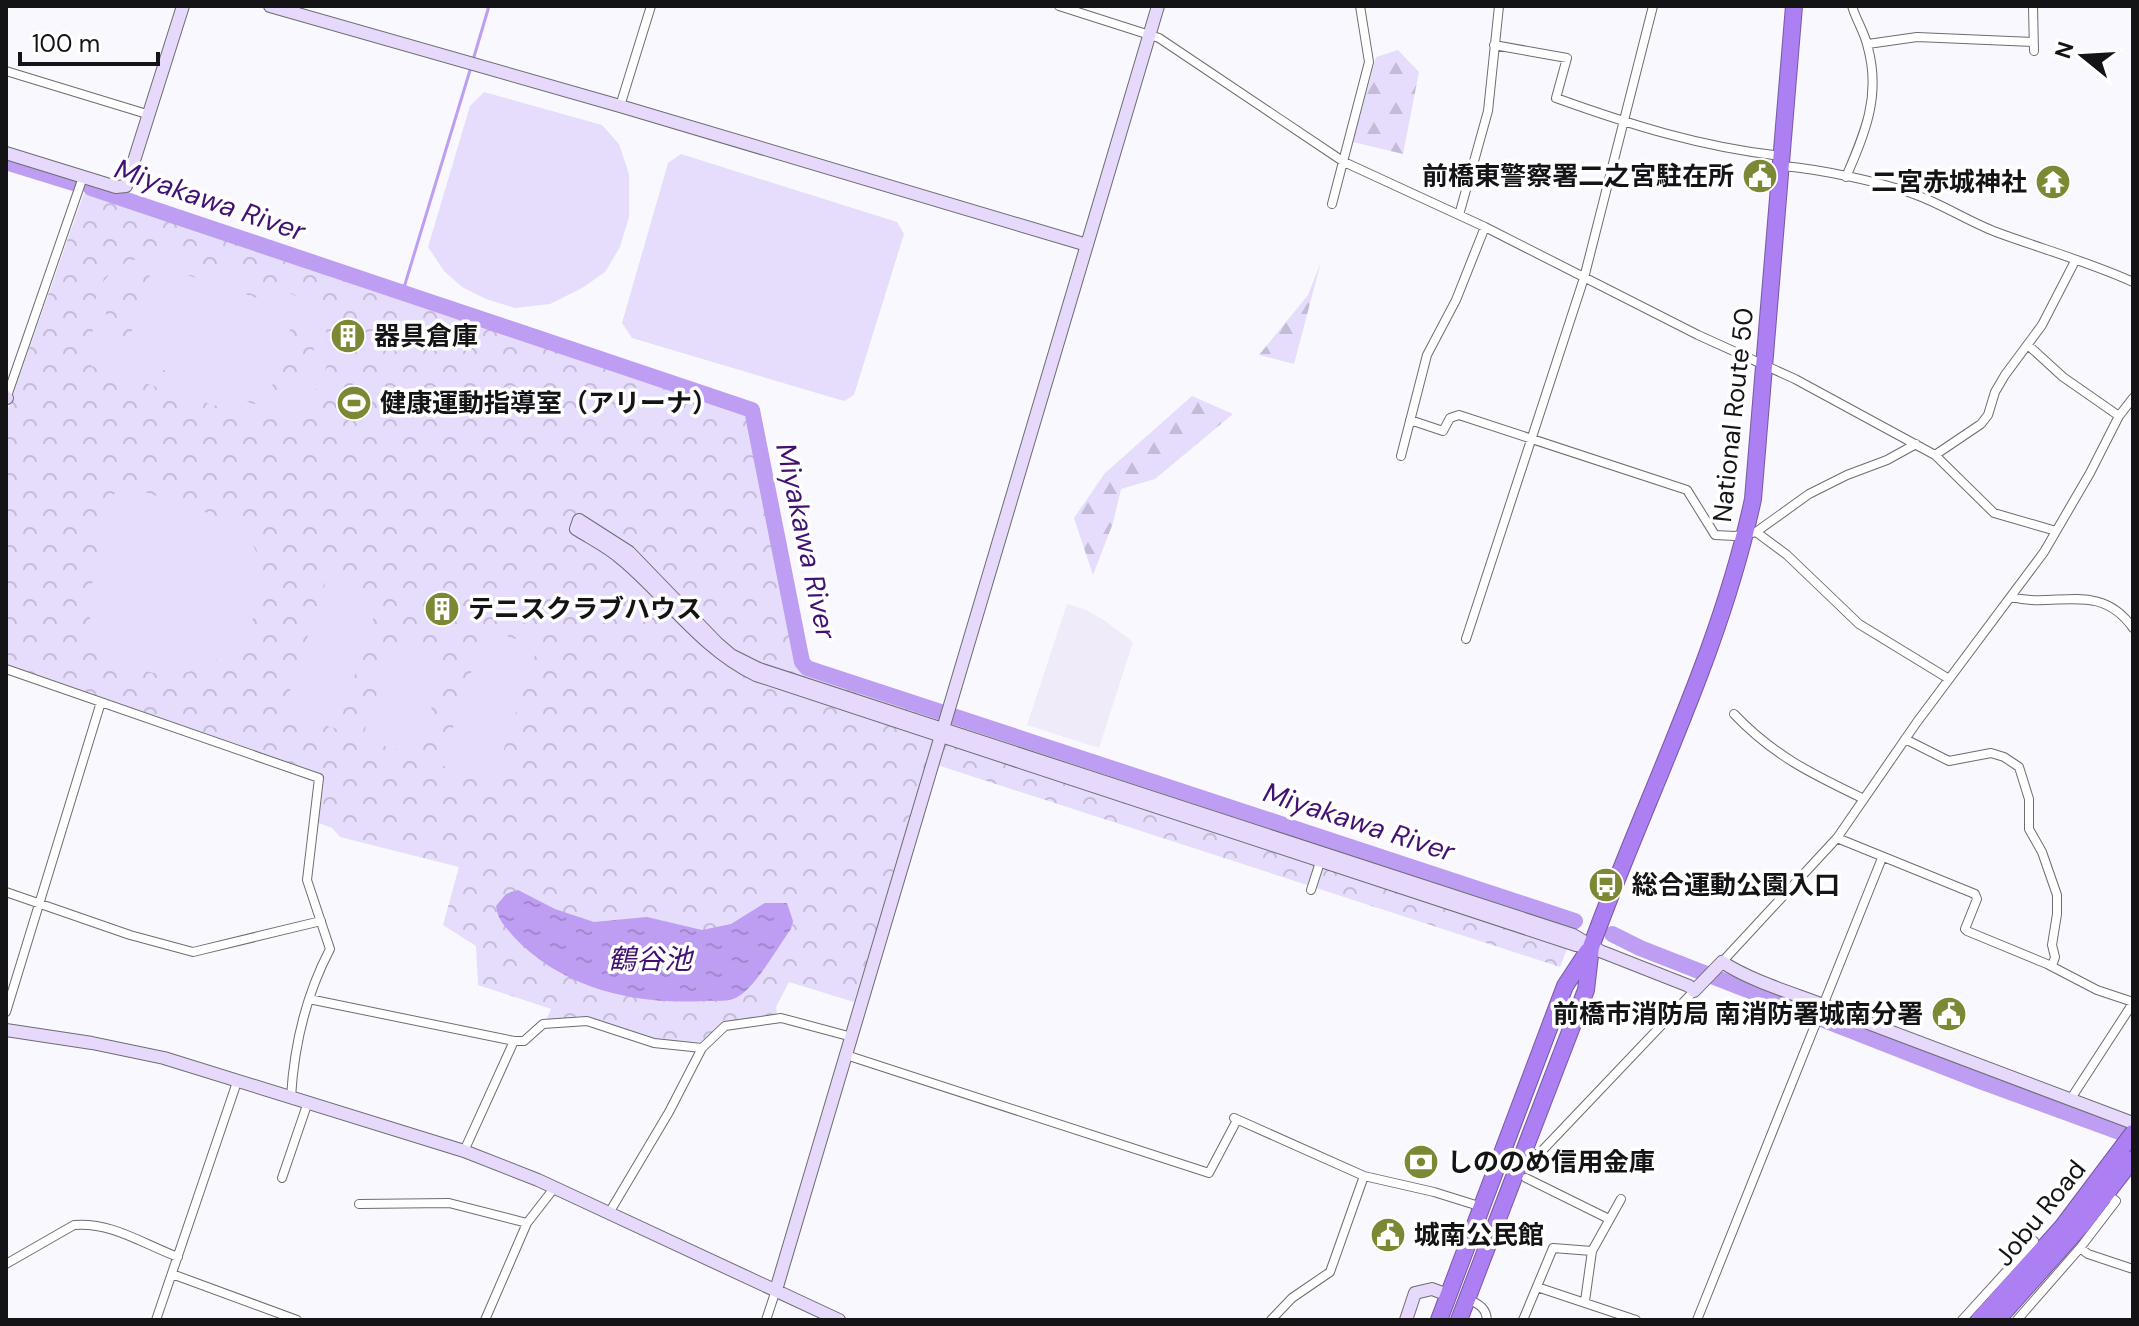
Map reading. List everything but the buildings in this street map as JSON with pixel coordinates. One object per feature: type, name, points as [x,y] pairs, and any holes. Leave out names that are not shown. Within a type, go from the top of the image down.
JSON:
[{"type":"highway","name":"National Route 50","points":[[1439,1320],[1565,986],[1591,947],[1751,533],[1794,6]]},
{"type":"highway","name":"National Route 50","points":[[1459,1320],[1586,990],[1591,947]]},
{"type":"highway","name":"Jobu Road","points":[[1997,1320],[2107,1194],[2130,1145]]},
{"type":"highway","name":"Jobu Road","points":[[1979,1320],[2023,1264],[2130,1145]]},
{"type":"street","points":[[6,153],[116,187],[126,186],[183,6]]},
{"type":"street","points":[[270,6],[1087,245]]},
{"type":"street","points":[[620,106],[651,6]]},
{"type":"street","points":[[1059,6],[1150,33],[1344,162],[1485,227],[1763,366],[1795,379],[1935,455],[1994,513],[2056,531]]},
{"type":"street","points":[[766,1320],[1158,6]]},
{"type":"street","points":[[1332,204],[1369,62],[1360,6]]},
{"type":"street","points":[[1459,215],[1488,111],[1499,6]]},
{"type":"street","points":[[1466,639],[1584,278],[1653,6]]},
{"type":"street","points":[[1846,177],[1866,132],[1874,96],[1868,44],[1852,6]]},
{"type":"street","points":[[1868,44],[1917,37],[2034,47],[2033,6]]},
{"type":"street","points":[[1494,45],[1567,58],[1556,98],[1625,122],[1727,150],[1918,195],[1991,230],[2075,261],[2090,263],[2133,282]]},
{"type":"street","points":[[6,71],[150,115]]},
{"type":"street","points":[[6,398],[83,177]]},
{"type":"street","points":[[1401,456],[1427,355],[1456,300],[1485,227]]},
{"type":"street","points":[[1935,455],[1981,424],[1988,415],[1995,392],[2042,325],[2075,261]]},
{"type":"street","points":[[2028,345],[2063,377],[2119,416]]},
{"type":"street","points":[[1523,1150],[1538,1155],[1837,838],[1905,739],[2044,552],[2119,416],[2133,398]]},
{"type":"street","points":[[1410,420],[1443,431],[1455,414],[1687,490],[1715,535],[1751,533],[1809,494],[1847,475],[1898,456],[1916,444]]},
{"type":"street","points":[[943,730],[765,679],[738,666],[712,648],[623,559],[576,529],[579,520],[629,552],[731,655],[774,674],[943,730],[1322,857],[1561,931],[1591,947],[1698,987]]},
{"type":"street","points":[[1751,533],[1787,555],[1859,624],[1949,679]]},
{"type":"street","points":[[2011,597],[2092,599],[2118,611],[2133,628]]},
{"type":"street","points":[[6,669],[319,778],[307,880],[330,949],[309,999],[294,1057],[291,1097]]},
{"type":"street","points":[[6,1012],[101,702]]},
{"type":"street","points":[[1734,714],[1778,754],[1864,799]]},
{"type":"street","points":[[1905,739],[1949,761],[1991,753],[2019,767],[2029,799],[2029,829],[2044,855],[2057,895],[2052,966]]},
{"type":"street","points":[[1837,838],[1975,894],[1977,899],[1965,929],[1967,931],[2052,966],[2097,990],[2133,1002],[2070,1100]]},
{"type":"street","points":[[1311,890],[1322,857]]},
{"type":"street","points":[[1697,1320],[1882,858]]},
{"type":"street","points":[[6,892],[130,935],[193,952],[321,921]]},
{"type":"street","points":[[1719,965],[2133,1123]]},
{"type":"street","points":[[309,999],[514,1041],[524,1041],[543,1024],[587,1021],[654,1043],[702,1048]]},
{"type":"street","points":[[609,1213],[669,1112],[702,1048],[725,1026],[781,1018],[852,1037]]},
{"type":"street","points":[[6,1030],[164,1058],[464,1151],[555,1187],[839,1320]]},
{"type":"street","points":[[464,1151],[514,1041]]},
{"type":"street","points":[[846,1055],[1209,1173],[1235,1119],[1364,1176],[1482,1207]]},
{"type":"street","points":[[156,1320],[237,1082]]},
{"type":"street","points":[[282,1178],[308,1102]]},
{"type":"street","points":[[1271,1320],[1292,1298],[1330,1272],[1364,1176]]},
{"type":"street","points":[[1526,1178],[1609,1219]]},
{"type":"street","points":[[485,1320],[527,1223],[555,1187]]},
{"type":"street","points":[[2017,1320],[2116,1201],[2107,1194]]},
{"type":"street","points":[[1585,1301],[1592,1251],[1621,1199]]},
{"type":"street","points":[[359,1204],[449,1203],[527,1223]]},
{"type":"street","points":[[6,1264],[74,1225],[84,1224],[119,1231],[178,1257]]},
{"type":"street","points":[[1962,1320],[2023,1264],[2034,1241]]},
{"type":"street","points":[[1523,1320],[1553,1248],[1592,1251]]},
{"type":"street","points":[[2080,1248],[2088,1254],[2133,1269]]},
{"type":"street","points":[[172,1274],[297,1320]]},
{"type":"street","points":[[1537,1287],[1636,1320]]},
{"type":"street","points":[[1406,1320],[1411,1297],[1415,1293],[1432,1289],[1448,1295]]},
{"type":"street","points":[[1467,1298],[1480,1305],[1487,1320]]},
{"type":"shaded area","points":[[1067,604],[1104,620],[1133,642],[1099,748],[1027,725]]},
{"type":"green space","points":[[1398,50],[1419,72],[1403,154],[1353,142],[1376,57]]},
{"type":"green space","points":[[484,92],[602,125],[619,144],[629,174],[629,217],[620,247],[605,272],[550,304],[515,308],[486,299],[462,287],[444,271],[428,247],[470,106]]},
{"type":"green space","points":[[681,154],[897,222],[904,234],[854,395],[844,401],[632,338],[622,323],[668,163]]},
{"type":"green space","points":[[84,193],[750,413],[800,672],[1576,926],[1560,967],[928,762],[854,1002],[789,982],[776,1007],[777,1015],[724,1023],[703,1042],[654,1040],[589,1018],[546,1020],[551,1009],[478,985],[476,946],[443,925],[459,867],[340,837],[332,828],[316,822],[323,782],[317,772],[6,664],[6,415]]},
{"type":"green space","points":[[153,253],[171,253],[292,294],[310,307],[323,323],[328,353],[320,383],[301,407],[288,415],[267,419],[248,416],[91,366],[95,355],[103,357],[93,333],[92,310],[100,286],[115,267]],"holes":[[[148,265],[167,266],[278,302],[298,315],[309,331],[314,350],[311,370],[302,386],[284,399],[254,404],[124,359],[108,330],[107,304],[112,293],[132,273]]]},
{"type":"green space","points":[[1321,262],[1294,364],[1259,355],[1308,295]]},
{"type":"green space","points":[[152,268],[166,268],[287,308],[295,315],[267,402],[254,402],[124,356]]},
{"type":"green space","points":[[1192,396],[1233,414],[1155,479],[1121,489],[1113,523],[1093,575],[1074,518],[1105,473]]},
{"type":"green space","points":[[133,488],[231,521],[255,548],[262,579],[257,609],[241,637],[217,659],[187,672],[155,673],[122,659],[100,638],[90,618],[88,610],[104,509],[115,494]]},
{"type":"green space","points":[[327,578],[381,595],[337,729],[283,712]]},
{"type":"green space","points":[[485,629],[538,646],[493,782],[441,765]]},
{"type":"green space","points":[[393,645],[446,663],[416,756],[362,739]]},
{"type":"water","name":"鶴谷池","points":[[518,890],[555,909],[594,922],[647,917],[702,930],[731,924],[765,903],[787,903],[793,921],[765,968],[741,995],[722,1001],[651,1000],[600,990],[553,969],[532,954],[507,929],[497,911],[496,906],[506,894]]},
{"type":"waterway","points":[[473,60],[489,6]]},
{"type":"waterway","points":[[402,294],[471,67]]},
{"type":"waterway","name":"Miyakawa River","points":[[6,162],[74,183]]},
{"type":"waterway","name":"Miyakawa River","points":[[91,188],[752,410],[802,662],[807,668],[1575,921]]},
{"type":"waterway","name":"Miyakawa River","points":[[1612,934],[1640,948],[1980,1081],[2133,1137]]},
{"type":"place","name":"前橋東警察署二之宮駐在所","points":[[1760,176]]},
{"type":"place","name":"二宮赤城神社","points":[[2053,182]]},
{"type":"place","name":"器具倉庫","points":[[348,336]]},
{"type":"place","name":"健康運動指導室（アリーナ）","points":[[354,403]]},
{"type":"place","name":"テニスクラブハウス","points":[[442,609]]},
{"type":"place","name":"総合運動公園入口","points":[[1606,885]]},
{"type":"place","name":"前橋市消防局 南消防署城南分署","points":[[1949,1014]]},
{"type":"place","name":"しののめ信用金庫","points":[[1421,1162]]},
{"type":"place","name":"城南公民館","points":[[1388,1235]]}]
